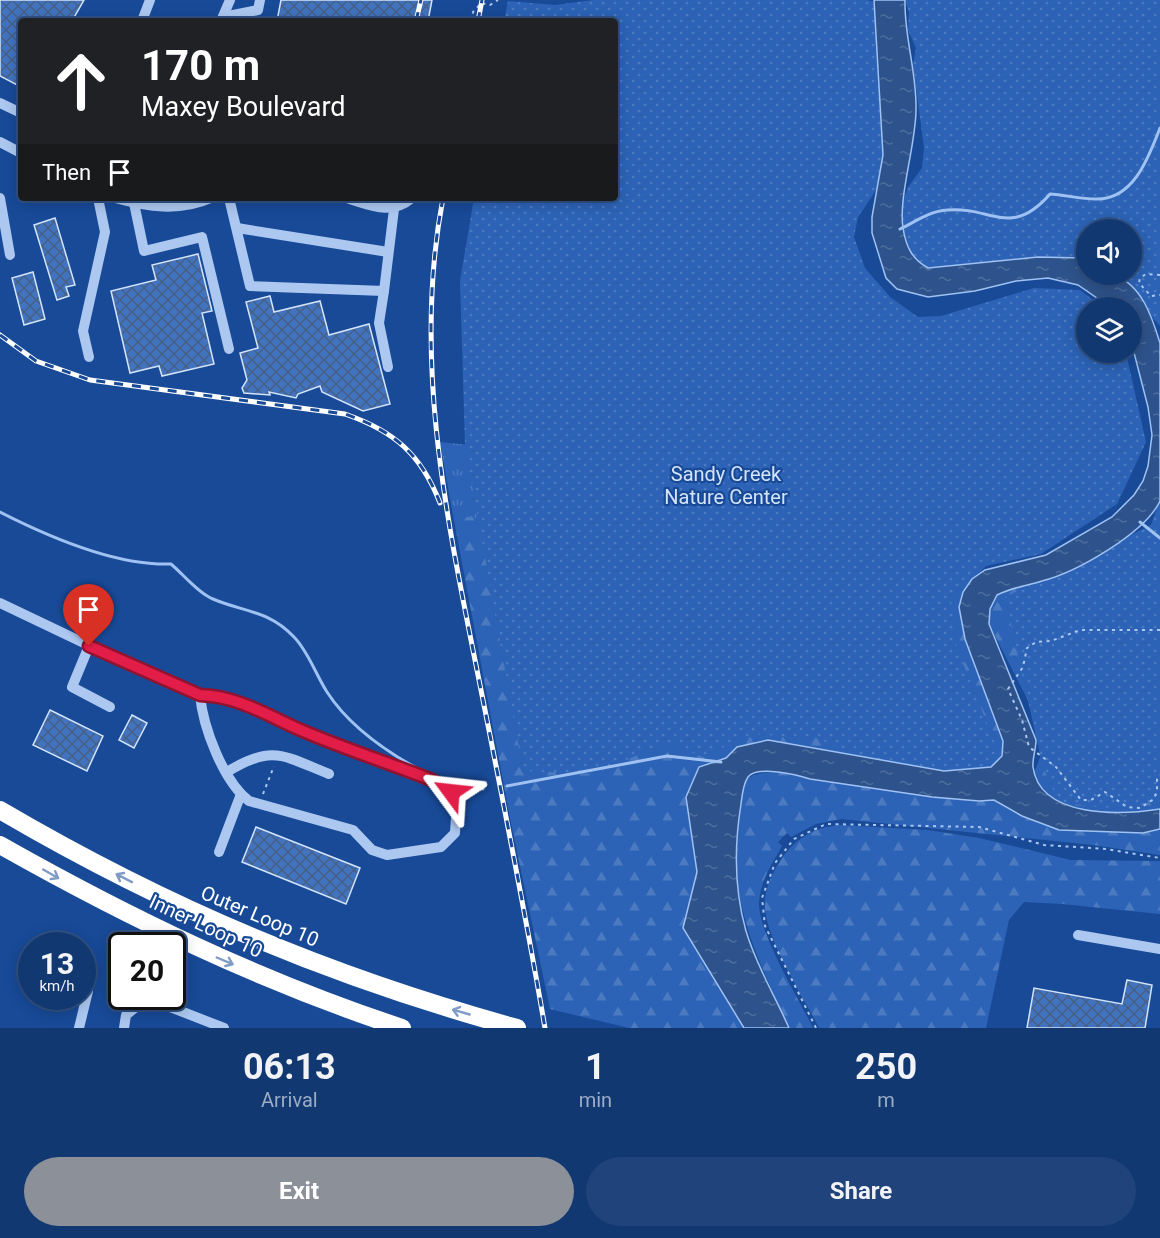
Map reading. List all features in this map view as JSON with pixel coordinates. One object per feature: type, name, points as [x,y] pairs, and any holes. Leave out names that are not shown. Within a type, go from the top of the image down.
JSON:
[{"type":"highway","name":"Outer Loop 10","points":[[0,810],[168,900],[278,950],[425,1002],[517,1028]]},
{"type":"highway","name":"Inner Loop 10","points":[[0,845],[80,890],[211,955],[316,998],[402,1028]]},
{"type":"street","points":[[143,18],[150,0]]},
{"type":"street","points":[[222,18],[230,0]]},
{"type":"street","points":[[225,18],[259,5]]},
{"type":"street","points":[[248,18],[259,5]]},
{"type":"street","points":[[0,103],[18,112]]},
{"type":"street","points":[[0,142],[18,151]]},
{"type":"street","points":[[0,198],[10,255]]},
{"type":"street","points":[[89,357],[83,331],[105,232],[99,201]]},
{"type":"street","points":[[128,201],[170,207],[186,206],[202,201]]},
{"type":"street","points":[[230,201],[250,286],[384,291]]},
{"type":"street","points":[[356,201],[384,209],[394,208],[407,201]]},
{"type":"street","points":[[134,203],[144,251],[202,237],[229,349]]},
{"type":"street","points":[[388,367],[379,323],[394,208]]},
{"type":"street","points":[[237,228],[388,252]]},
{"type":"street","points":[[0,603],[89,646],[200,695],[238,700],[303,731],[432,780],[451,792],[456,817],[455,833],[441,847],[387,855],[372,850],[353,830],[259,805],[241,794],[227,772],[202,721],[200,695]]},
{"type":"street","points":[[89,646],[72,687],[110,706]]},
{"type":"street","points":[[227,772],[249,758],[270,753],[329,774]]},
{"type":"street","points":[[219,852],[241,794]]},
{"type":"street","points":[[1078,935],[1160,949]]},
{"type":"street","points":[[124,1028],[126,1015],[147,998],[224,1028]]},
{"type":"street","points":[[78,1028],[83,1010]]},
{"type":"path","points":[[472,18],[473,12],[481,3],[490,5],[498,0]]},
{"type":"path","points":[[1160,275],[1141,276],[1139,284],[1151,296],[1160,295]]},
{"type":"path","points":[[1160,630],[1132,629],[1118,632],[1080,630],[1051,641],[1030,645],[1023,667],[1012,680],[1008,691],[1022,720],[1029,747],[1056,766],[1081,800],[1091,800],[1105,792],[1127,807],[1140,808],[1154,799],[1157,779],[1160,775]]},
{"type":"path","points":[[259,805],[278,755]]},
{"type":"path","points":[[816,1028],[769,934],[762,908],[764,889],[775,863],[794,839],[816,826],[843,822],[979,827],[1044,845],[1106,849],[1160,858]]},
{"type":"green space","name":"Sandy Creek Nature Center","points":[[593,0],[868,0],[882,5],[891,168],[858,217],[854,237],[865,268],[890,297],[918,317],[941,316],[1034,288],[1080,290],[1089,297],[1076,297],[1076,363],[1128,363],[1146,442],[1117,504],[1041,554],[986,566],[951,600],[957,648],[1010,781],[897,771],[816,738],[752,734],[703,757],[671,744],[651,749],[595,774],[523,771],[465,445],[460,281],[473,201],[618,201],[618,18],[505,18],[508,1],[555,5]]},
{"type":"green space","points":[[905,0],[1160,0],[1160,326],[1142,304],[1142,297],[1138,297],[1129,285],[1142,285],[1142,219],[1076,219],[1076,263],[945,274],[897,270],[902,204],[908,187],[922,168],[924,148],[913,65],[916,48],[908,30],[909,12]]},
{"type":"green space","points":[[440,442],[570,455],[597,538],[453,515]]},
{"type":"green space","points":[[1160,499],[1160,801],[1104,808],[1059,802],[1043,768],[1005,597],[1151,525]]},
{"type":"green space","points":[[453,515],[972,579],[965,639],[1003,741],[1002,756],[991,767],[895,763],[798,745],[738,747],[726,758],[699,767],[694,847],[697,872],[683,928],[746,1028],[629,1028],[550,1009],[511,823]]},
{"type":"green space","points":[[1042,581],[1160,593],[1160,855],[1093,845],[841,819],[816,824],[791,837],[787,833],[778,842],[782,846],[765,879],[759,901],[760,914],[772,947],[813,1028],[789,1028],[756,951],[741,901],[736,847],[743,787],[746,781],[757,774],[779,772],[932,797],[979,801],[1024,801],[1047,738],[989,624],[990,609],[997,595],[1026,583]]},
{"type":"green space","points":[[840,825],[928,830],[979,838],[1071,860],[1160,861],[1160,914],[1024,902],[1009,920],[986,1028],[819,1028],[773,938],[765,910],[765,896],[775,870],[793,845],[814,831]]},
{"type":"water","points":[[874,0],[905,0],[906,27],[916,96],[915,124],[902,216],[906,241],[911,252],[928,268],[1038,257],[1076,258],[1076,285],[1048,278],[1016,281],[975,291],[928,297],[897,289],[886,278],[872,233],[872,217],[883,155]]},
{"type":"water","points":[[1078,285],[1131,285],[1141,297],[1095,297]]},
{"type":"water","points":[[1142,299],[1160,343],[1160,501],[1140,526],[1109,550],[1057,576],[997,595],[990,609],[989,624],[1036,740],[1033,767],[1039,784],[1050,796],[1066,805],[1085,810],[1125,812],[1160,809],[1160,829],[1143,833],[1059,830],[1022,816],[994,800],[932,797],[778,772],[753,773],[748,777],[744,787],[739,820],[736,868],[739,899],[750,944],[789,1028],[744,1028],[683,928],[697,872],[686,797],[699,767],[726,758],[737,747],[768,740],[944,771],[991,767],[1002,756],[1003,741],[965,639],[959,607],[963,592],[972,579],[985,570],[1046,555],[1112,517],[1134,495],[1143,481],[1148,466],[1152,435],[1148,407],[1137,363],[1142,363]]},
{"type":"building","points":[[0,0],[84,0],[74,18],[18,18],[18,85],[0,76]]},
{"type":"building","points":[[281,0],[432,0],[429,18],[278,18]]},
{"type":"building","points":[[55,218],[75,285],[66,287],[69,296],[57,300],[34,225]]},
{"type":"building","points":[[198,254],[212,311],[202,313],[214,364],[162,376],[159,366],[130,373],[111,291],[156,280],[152,265]]},
{"type":"building","points":[[33,272],[45,319],[24,325],[12,278]]},
{"type":"building","points":[[270,296],[274,312],[320,301],[329,335],[369,324],[390,404],[363,411],[322,392],[320,386],[298,394],[296,398],[269,392],[270,395],[244,393],[242,388],[247,380],[240,353],[258,348],[246,302]]},
{"type":"building","points":[[50,710],[103,736],[87,771],[33,745]]},
{"type":"building","points":[[132,715],[147,723],[134,748],[119,740]]},
{"type":"building","points":[[256,827],[360,868],[346,904],[242,862]]},
{"type":"building","points":[[1127,980],[1152,985],[1145,1028],[1027,1028],[1034,988],[1122,1004]]},
{"type":"waterway","points":[[900,229],[929,215],[947,210],[962,210],[1012,218],[1024,215],[1050,194],[1090,199],[1109,197],[1120,192],[1138,174],[1151,151],[1160,128]]},
{"type":"waterway","points":[[0,512],[61,540],[106,555],[128,560],[171,564],[207,596],[265,617],[285,628],[299,643],[327,692],[346,716],[381,746],[420,770]]},
{"type":"waterway","points":[[1140,522],[1160,538]]},
{"type":"waterway","points":[[507,786],[667,756],[721,762]]},
{"type":"waterway","points":[[445,782],[483,789]]},
{"type":"railway","points":[[417,18],[421,0]]},
{"type":"railway","points":[[479,18],[482,0]]},
{"type":"railway","points":[[443,201],[434,259],[431,319],[432,380],[437,440],[456,560],[545,1028]]},
{"type":"railway","points":[[0,335],[36,361],[90,380],[345,414],[378,428],[404,446],[424,471],[440,503]]},
{"type":"route","points":[[89,646],[200,695],[238,700],[303,731],[432,780],[451,792]]}]
